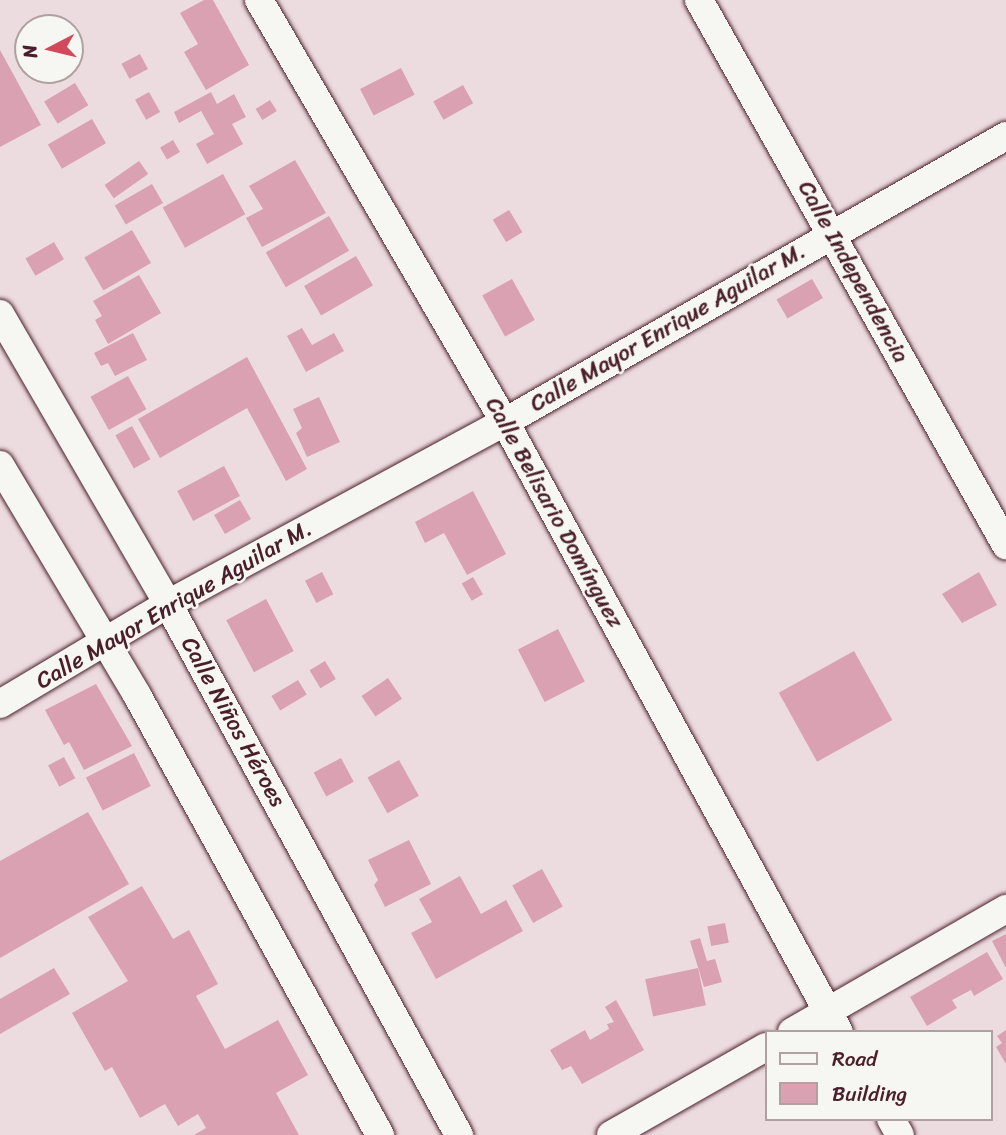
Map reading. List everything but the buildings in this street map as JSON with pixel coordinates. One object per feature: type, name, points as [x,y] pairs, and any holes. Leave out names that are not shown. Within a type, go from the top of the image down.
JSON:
[{"type":"street","name":"Calle Belisario Domínguez","points":[[260,0],[505,422],[833,1022]]},
{"type":"street","name":"Calle Independencia","points":[[699,0],[1006,545]]},
{"type":"street","name":"Calle Mayor Enrique Aguilar M.","points":[[0,704],[168,604],[505,422],[1006,135]]},
{"type":"street","name":"Calle Niños Héroes","points":[[0,314],[168,604],[459,1135]]},
{"type":"street","points":[[0,465],[106,641],[380,1135]]},
{"type":"street","points":[[800,1030],[833,1022],[1006,909]]},
{"type":"street","points":[[611,1135],[764,1047]]}]
